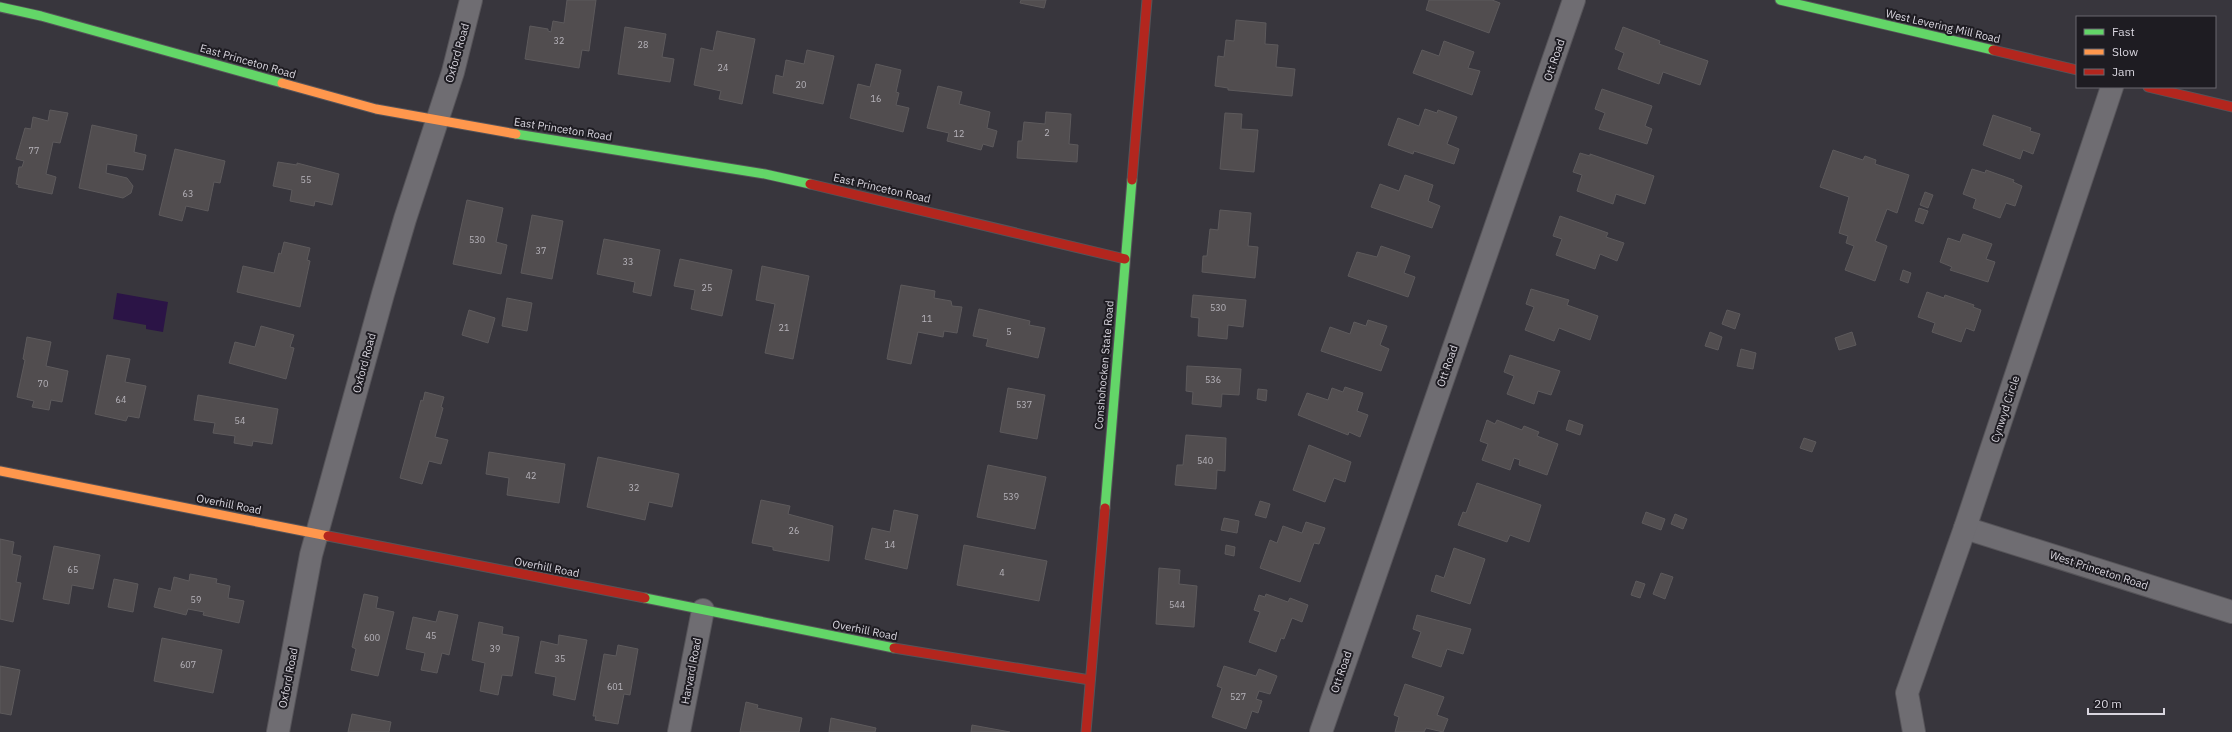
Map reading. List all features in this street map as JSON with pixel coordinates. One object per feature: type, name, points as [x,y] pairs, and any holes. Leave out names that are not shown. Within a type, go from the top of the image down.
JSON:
[{"type":"street","name":"Oxford Road","points":[[278,732],[317,534],[389,274],[436,121],[453,72],[472,0]]},
{"type":"street","name":"Conshohocken State Road","points":[[1086,732],[1147,0]]},
{"type":"street","name":"Ott Road","points":[[1321,732],[1574,0]]},
{"type":"street","name":"West Levering Mill Road","points":[[1780,0],[2076,70]]},
{"type":"street","name":"East Princeton Road","points":[[0,7],[41,16],[376,109],[436,121],[764,174],[848,192],[1125,259]]},
{"type":"street","name":"Cynwyd Circle","points":[[1914,732],[1907,693],[1965,528],[2112,88]]},
{"type":"street","points":[[2152,88],[2232,107]]},
{"type":"street","name":"Overhill Road","points":[[0,471],[955,659],[1090,680]]},
{"type":"street","name":"West Princeton Road","points":[[1965,528],[2232,612]]},
{"type":"street","name":"Harvard Road","points":[[679,732],[703,610]]},
{"type":"shaded area","points":[[117,293],[168,302],[163,332],[146,329],[146,325],[113,319]]},
{"type":"building","points":[[567,0],[596,0],[589,51],[582,50],[579,68],[525,59],[530,26],[548,29],[548,31],[551,32],[553,21],[564,23]]},
{"type":"building","points":[[1021,0],[1046,0],[1044,8],[1020,3]]},
{"type":"building","points":[[1429,0],[1492,0],[1500,3],[1489,33],[1426,10]]},
{"type":"building","points":[[1236,20],[1266,23],[1265,44],[1278,45],[1276,67],[1295,69],[1292,96],[1228,90],[1228,88],[1215,86],[1218,56],[1224,57],[1226,40],[1234,41]]},
{"type":"building","points":[[625,27],[666,34],[662,57],[674,59],[670,82],[618,74]]},
{"type":"building","points":[[1623,27],[1660,41],[1659,44],[1708,61],[1700,85],[1663,72],[1659,84],[1618,69],[1624,53],[1615,49]]},
{"type":"building","points":[[717,31],[755,39],[742,104],[719,99],[721,91],[694,85],[701,48],[713,51]]},
{"type":"building","points":[[1444,41],[1474,52],[1468,68],[1480,71],[1472,95],[1413,73],[1422,50],[1439,56]]},
{"type":"building","points":[[807,50],[834,56],[823,104],[773,93],[776,75],[783,77],[786,60],[804,64]]},
{"type":"building","points":[[876,64],[901,70],[896,92],[899,93],[896,105],[909,108],[903,132],[850,118],[858,84],[870,87]]},
{"type":"building","points":[[938,86],[962,92],[959,104],[990,112],[987,128],[997,131],[993,147],[983,144],[981,150],[947,141],[949,133],[927,128]]},
{"type":"building","points":[[1602,89],[1652,106],[1645,126],[1652,129],[1647,144],[1599,129],[1605,113],[1595,109]]},
{"type":"building","points":[[1425,109],[1437,113],[1438,110],[1457,117],[1447,144],[1459,149],[1454,164],[1414,151],[1413,154],[1388,145],[1398,118],[1419,126]]},
{"type":"building","points":[[50,110],[68,113],[60,143],[53,142],[46,174],[56,177],[52,194],[18,187],[19,185],[16,184],[19,167],[22,167],[24,161],[16,159],[25,128],[31,129],[33,117],[48,121]]},
{"type":"building","points":[[1046,112],[1071,114],[1069,144],[1078,145],[1077,162],[1017,158],[1018,141],[1022,141],[1024,122],[1045,124]]},
{"type":"building","points":[[1225,113],[1242,114],[1241,129],[1258,130],[1254,172],[1220,169]]},
{"type":"building","points":[[1993,115],[2031,128],[2030,131],[2040,134],[2033,154],[2023,150],[2020,159],[1983,145]]},
{"type":"building","points":[[92,125],[137,135],[134,152],[146,155],[143,170],[107,164],[106,173],[127,178],[133,186],[131,193],[123,198],[79,188]]},
{"type":"building","points":[[175,149],[225,161],[220,183],[214,182],[208,211],[186,206],[182,221],[159,215]]},
{"type":"building","points":[[1833,150],[1863,160],[1865,156],[1876,160],[1875,164],[1909,175],[1897,213],[1887,209],[1875,241],[1887,246],[1875,281],[1845,270],[1854,246],[1846,243],[1848,236],[1839,233],[1849,197],[1820,187]]},
{"type":"building","points":[[1580,153],[1590,156],[1590,154],[1654,176],[1645,204],[1616,194],[1613,204],[1577,191],[1582,175],[1573,172]]},
{"type":"building","points":[[278,162],[297,165],[297,163],[339,174],[332,205],[315,201],[314,206],[290,201],[292,190],[273,186]]},
{"type":"building","points":[[1972,169],[1985,173],[1986,170],[2014,180],[2013,182],[2022,186],[2015,206],[2006,203],[2000,218],[1973,208],[1976,199],[1963,194]]},
{"type":"building","points":[[1405,175],[1433,185],[1428,201],[1440,206],[1432,228],[1371,207],[1380,184],[1399,191]]},
{"type":"building","points":[[1925,192],[1933,195],[1928,208],[1920,205]]},
{"type":"building","points":[[467,200],[503,208],[496,242],[507,245],[501,274],[453,264]]},
{"type":"building","points":[[1919,208],[1928,211],[1923,224],[1915,221]]},
{"type":"building","points":[[1220,210],[1251,213],[1248,246],[1258,247],[1255,278],[1202,272],[1203,256],[1207,256],[1210,229],[1218,230]]},
{"type":"building","points":[[532,215],[563,221],[552,279],[521,273]]},
{"type":"building","points":[[1560,216],[1608,233],[1606,237],[1624,243],[1617,261],[1600,254],[1595,269],[1556,255],[1562,239],[1553,236]]},
{"type":"building","points":[[1963,234],[1992,244],[1986,259],[1995,262],[1988,282],[1950,270],[1952,267],[1940,262],[1948,238],[1960,242]]},
{"type":"building","points":[[604,239],[660,250],[651,296],[633,292],[635,282],[597,274]]},
{"type":"building","points":[[284,242],[310,248],[307,260],[310,261],[300,307],[237,292],[243,266],[274,273],[279,253],[281,254]]},
{"type":"building","points":[[1381,246],[1410,256],[1404,273],[1415,277],[1408,297],[1348,276],[1357,252],[1377,257]]},
{"type":"building","points":[[680,259],[732,270],[722,316],[691,309],[695,290],[674,286]]},
{"type":"building","points":[[762,266],[809,276],[793,359],[765,353],[775,304],[756,300]]},
{"type":"building","points":[[1903,270],[1911,273],[1908,283],[1900,280]]},
{"type":"building","points":[[901,285],[935,291],[934,298],[951,301],[952,306],[962,307],[957,333],[944,331],[943,337],[918,332],[911,364],[887,359]]},
{"type":"building","points":[[1531,289],[1569,300],[1567,305],[1598,316],[1590,340],[1559,328],[1554,341],[1525,330],[1534,307],[1526,304]]},
{"type":"building","points":[[1927,292],[1944,298],[1945,295],[1974,305],[1973,307],[1981,310],[1974,331],[1966,328],[1961,342],[1932,332],[1935,323],[1918,317]]},
{"type":"building","points":[[1193,295],[1246,300],[1243,327],[1228,325],[1227,339],[1198,336],[1199,318],[1191,317]]},
{"type":"building","points":[[507,298],[532,303],[527,331],[502,326]]},
{"type":"building","points":[[979,309],[1030,321],[1029,325],[1045,328],[1038,358],[986,346],[988,339],[973,336]]},
{"type":"building","points":[[469,310],[495,318],[488,343],[462,335]]},
{"type":"building","points":[[1727,310],[1740,314],[1735,329],[1722,324]]},
{"type":"building","points":[[1368,320],[1387,326],[1380,345],[1389,349],[1381,371],[1321,351],[1330,327],[1350,334],[1354,322],[1366,326]]},
{"type":"building","points":[[261,326],[294,335],[290,347],[294,348],[286,379],[229,363],[235,342],[255,347]]},
{"type":"building","points":[[1710,332],[1722,337],[1718,350],[1705,346]]},
{"type":"building","points":[[1852,332],[1856,345],[1839,350],[1835,338]]},
{"type":"building","points":[[27,337],[51,342],[46,366],[68,371],[62,402],[51,400],[49,410],[32,407],[34,401],[17,397],[25,360],[23,359]]},
{"type":"building","points":[[1741,349],[1756,353],[1753,369],[1737,366]]},
{"type":"building","points":[[107,355],[130,359],[125,382],[146,386],[139,418],[128,416],[126,421],[95,414]]},
{"type":"building","points":[[1510,355],[1560,371],[1551,395],[1538,391],[1534,404],[1507,394],[1514,376],[1504,372]]},
{"type":"building","points":[[1187,366],[1241,369],[1239,395],[1222,394],[1221,407],[1192,404],[1193,392],[1186,391]]},
{"type":"building","points":[[1345,387],[1363,393],[1357,411],[1368,415],[1360,437],[1349,432],[1348,435],[1298,415],[1307,393],[1328,400],[1332,388],[1343,392]]},
{"type":"building","points":[[1008,388],[1045,395],[1037,439],[1000,432]]},
{"type":"building","points":[[1258,389],[1267,390],[1266,401],[1257,399]]},
{"type":"building","points":[[425,392],[444,397],[441,407],[443,408],[435,437],[448,440],[441,464],[429,461],[422,484],[400,478],[421,400],[423,401]]},
{"type":"building","points":[[198,395],[278,409],[272,444],[253,441],[252,446],[234,443],[235,436],[213,433],[215,423],[194,420]]},
{"type":"building","points":[[1487,420],[1495,424],[1497,420],[1522,430],[1524,426],[1539,432],[1537,436],[1558,444],[1547,475],[1519,465],[1520,460],[1514,458],[1510,470],[1482,460],[1488,444],[1480,441]]},
{"type":"building","points":[[1569,420],[1583,425],[1580,435],[1566,430]]},
{"type":"building","points":[[1186,435],[1226,438],[1225,471],[1217,470],[1216,489],[1175,485],[1177,465],[1183,465]]},
{"type":"building","points":[[1804,438],[1816,442],[1812,452],[1800,448]]},
{"type":"building","points":[[1309,445],[1351,462],[1345,482],[1334,478],[1325,502],[1293,490]]},
{"type":"building","points":[[489,452],[565,464],[559,503],[507,495],[509,478],[486,474]]},
{"type":"building","points":[[598,457],[679,474],[672,507],[649,502],[645,520],[587,507]]},
{"type":"building","points":[[988,465],[1046,477],[1035,529],[977,517]]},
{"type":"building","points":[[1477,483],[1541,505],[1529,542],[1510,535],[1507,542],[1458,525],[1463,512],[1466,513]]},
{"type":"building","points":[[761,500],[790,506],[788,514],[833,526],[829,561],[773,550],[773,547],[752,543]]},
{"type":"building","points":[[1260,501],[1270,504],[1266,518],[1255,515]]},
{"type":"building","points":[[894,510],[918,515],[907,569],[865,559],[872,528],[890,532]]},
{"type":"building","points":[[1646,512],[1665,519],[1661,530],[1642,523]]},
{"type":"building","points":[[1675,514],[1687,519],[1683,529],[1671,524]]},
{"type":"building","points":[[1224,518],[1239,521],[1237,533],[1221,530]]},
{"type":"building","points":[[1306,522],[1325,528],[1319,544],[1314,543],[1300,582],[1260,568],[1270,540],[1277,543],[1283,526],[1302,533]]},
{"type":"building","points":[[0,539],[14,542],[12,554],[21,556],[16,582],[21,583],[13,622],[0,619]]},
{"type":"building","points":[[964,545],[1047,561],[1039,601],[957,585]]},
{"type":"building","points":[[1226,545],[1235,547],[1234,556],[1225,554]]},
{"type":"building","points":[[54,546],[100,555],[93,589],[72,585],[69,604],[43,599]]},
{"type":"building","points":[[1454,548],[1485,559],[1470,604],[1431,591],[1436,575],[1444,578]]},
{"type":"building","points":[[1159,568],[1180,570],[1179,584],[1197,586],[1194,627],[1156,624]]},
{"type":"building","points":[[1661,573],[1673,577],[1665,599],[1653,594]]},
{"type":"building","points":[[190,574],[217,579],[216,583],[230,586],[228,598],[244,601],[239,623],[203,615],[204,612],[188,609],[186,615],[154,607],[159,588],[171,591],[174,577],[189,581]]},
{"type":"building","points":[[114,579],[138,584],[133,612],[108,607]]},
{"type":"building","points":[[1636,581],[1645,584],[1640,598],[1631,595]]},
{"type":"building","points":[[364,594],[378,597],[376,608],[394,612],[378,676],[351,670],[356,649],[352,647]]},
{"type":"building","points":[[1266,594],[1288,602],[1290,598],[1308,605],[1302,622],[1292,618],[1284,639],[1281,638],[1276,652],[1249,642],[1260,612],[1254,610],[1259,595],[1265,597]]},
{"type":"building","points":[[439,611],[458,615],[449,655],[442,653],[437,673],[421,670],[425,653],[406,649],[413,617],[436,622]]},
{"type":"building","points":[[1417,615],[1471,629],[1463,654],[1447,649],[1441,667],[1412,657],[1421,632],[1413,629]]},
{"type":"building","points":[[479,622],[503,627],[502,634],[519,637],[512,676],[502,675],[498,695],[480,691],[485,663],[472,660]]},
{"type":"building","points":[[559,635],[587,640],[575,700],[553,695],[556,677],[535,673],[541,641],[558,645]]},
{"type":"building","points":[[162,638],[222,650],[213,693],[154,681]]},
{"type":"building","points":[[618,645],[638,649],[630,695],[624,694],[618,724],[595,720],[596,716],[593,716],[604,654],[616,656]]},
{"type":"building","points":[[0,666],[20,670],[11,715],[0,713]]},
{"type":"building","points":[[1224,666],[1256,676],[1259,669],[1277,676],[1270,694],[1259,691],[1256,699],[1262,701],[1258,713],[1252,711],[1246,729],[1212,717],[1222,688],[1217,686]]},
{"type":"building","points":[[1405,684],[1444,697],[1437,715],[1448,719],[1443,732],[1426,728],[1424,732],[1395,732],[1399,717],[1394,715]]},
{"type":"building","points":[[746,702],[758,705],[757,708],[802,718],[799,732],[740,732]]},
{"type":"building","points":[[352,714],[391,722],[389,732],[348,732]]},
{"type":"building","points":[[831,718],[876,728],[875,732],[829,732]]},
{"type":"building","points":[[972,725],[1010,732],[971,732]]},
{"type":"traffic: fast","points":[[1780,0],[1993,50]]},
{"type":"traffic: fast","points":[[0,7],[41,16],[282,83]]},
{"type":"traffic: fast","points":[[516,134],[765,174],[810,184]]},
{"type":"traffic: fast","points":[[1105,508],[1132,180]]},
{"type":"traffic: fast","points":[[645,598],[894,648]]},
{"type":"traffic: slow","points":[[282,83],[376,109],[516,134]]},
{"type":"traffic: slow","points":[[0,471],[328,536]]},
{"type":"traffic: jam","points":[[1132,180],[1147,0]]},
{"type":"traffic: jam","points":[[1993,50],[2076,70]]},
{"type":"traffic: jam","points":[[2152,88],[2232,107]]},
{"type":"traffic: jam","points":[[810,184],[1125,259]]},
{"type":"traffic: jam","points":[[1086,732],[1105,508]]},
{"type":"traffic: jam","points":[[328,536],[645,598]]},
{"type":"traffic: jam","points":[[894,648],[1090,680]]}]
